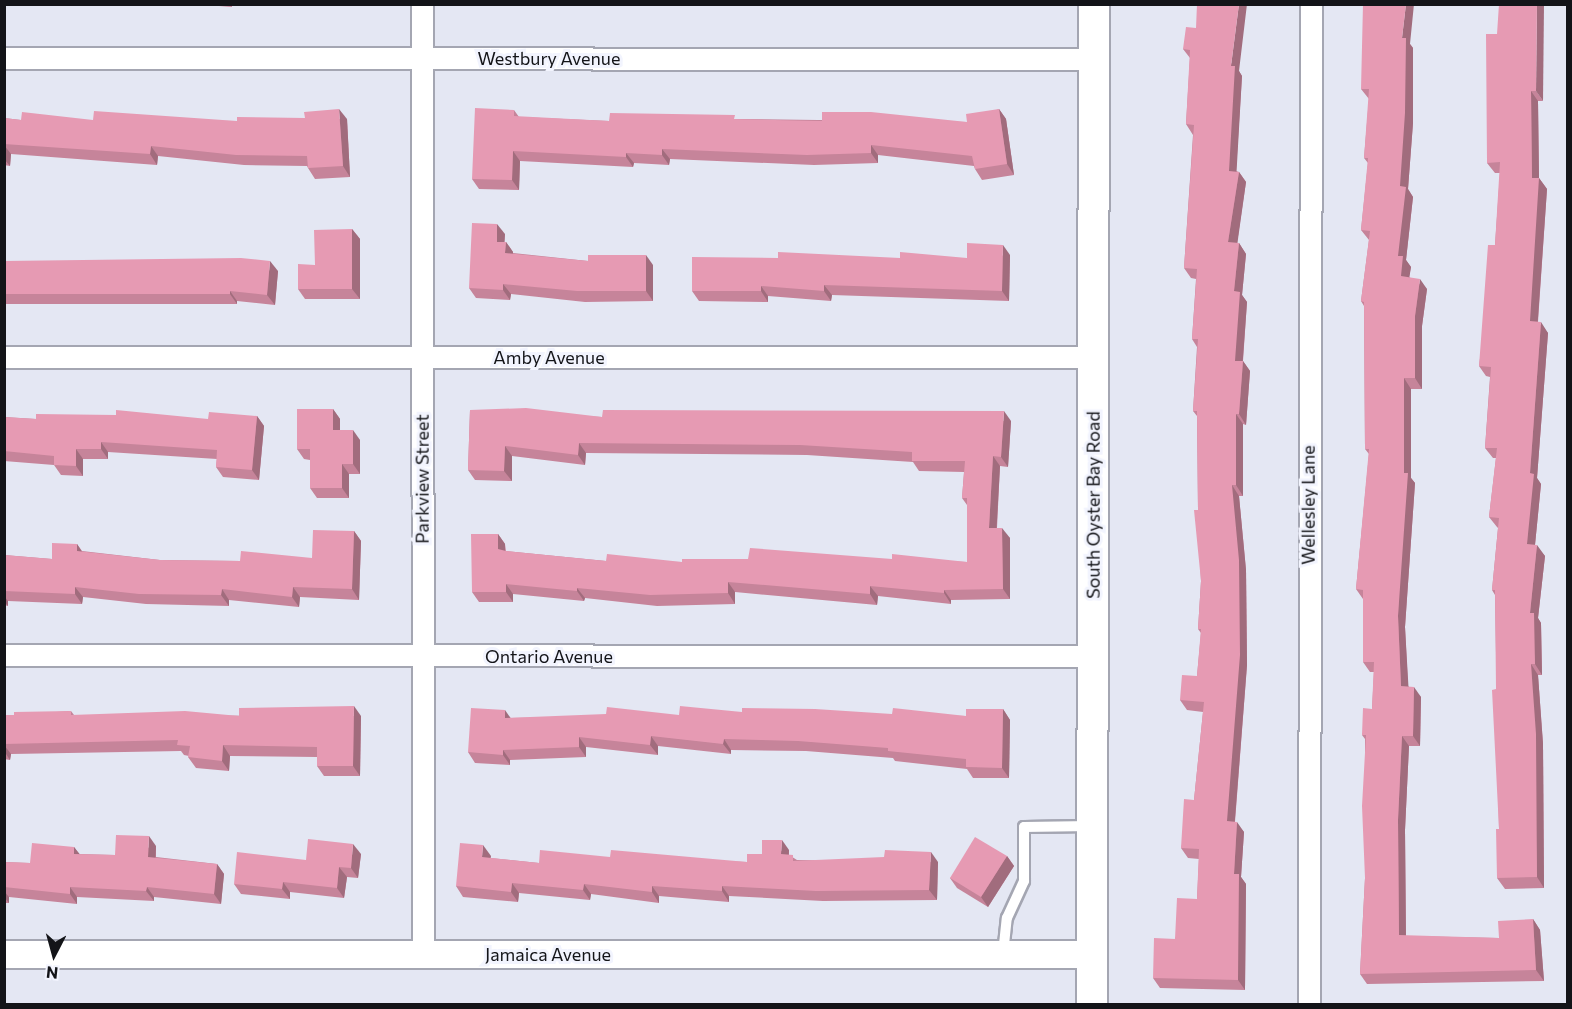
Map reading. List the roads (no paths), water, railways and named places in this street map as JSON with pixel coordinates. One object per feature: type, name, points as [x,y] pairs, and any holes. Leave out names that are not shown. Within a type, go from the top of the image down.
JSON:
[{"type":"main road","name":"South Oyster Bay Road","points":[[1092,1005],[1094,4]]},
{"type":"street","name":"Parkview Street","points":[[422,4],[423,954]]},
{"type":"street","name":"Wellesley Lane","points":[[1309,1005],[1311,4]]},
{"type":"street","name":"Westbury Avenue","points":[[4,58],[1094,59]]},
{"type":"street","name":"Amby Avenue","points":[[4,357],[1094,357]]},
{"type":"street","name":"Ontario Avenue","points":[[4,655],[1093,656]]},
{"type":"street","name":"Jamaica Avenue","points":[[4,954],[1092,954]]},
{"type":"lane","points":[[1003,954],[1007,918],[1024,881],[1024,827],[1092,826]]}]
